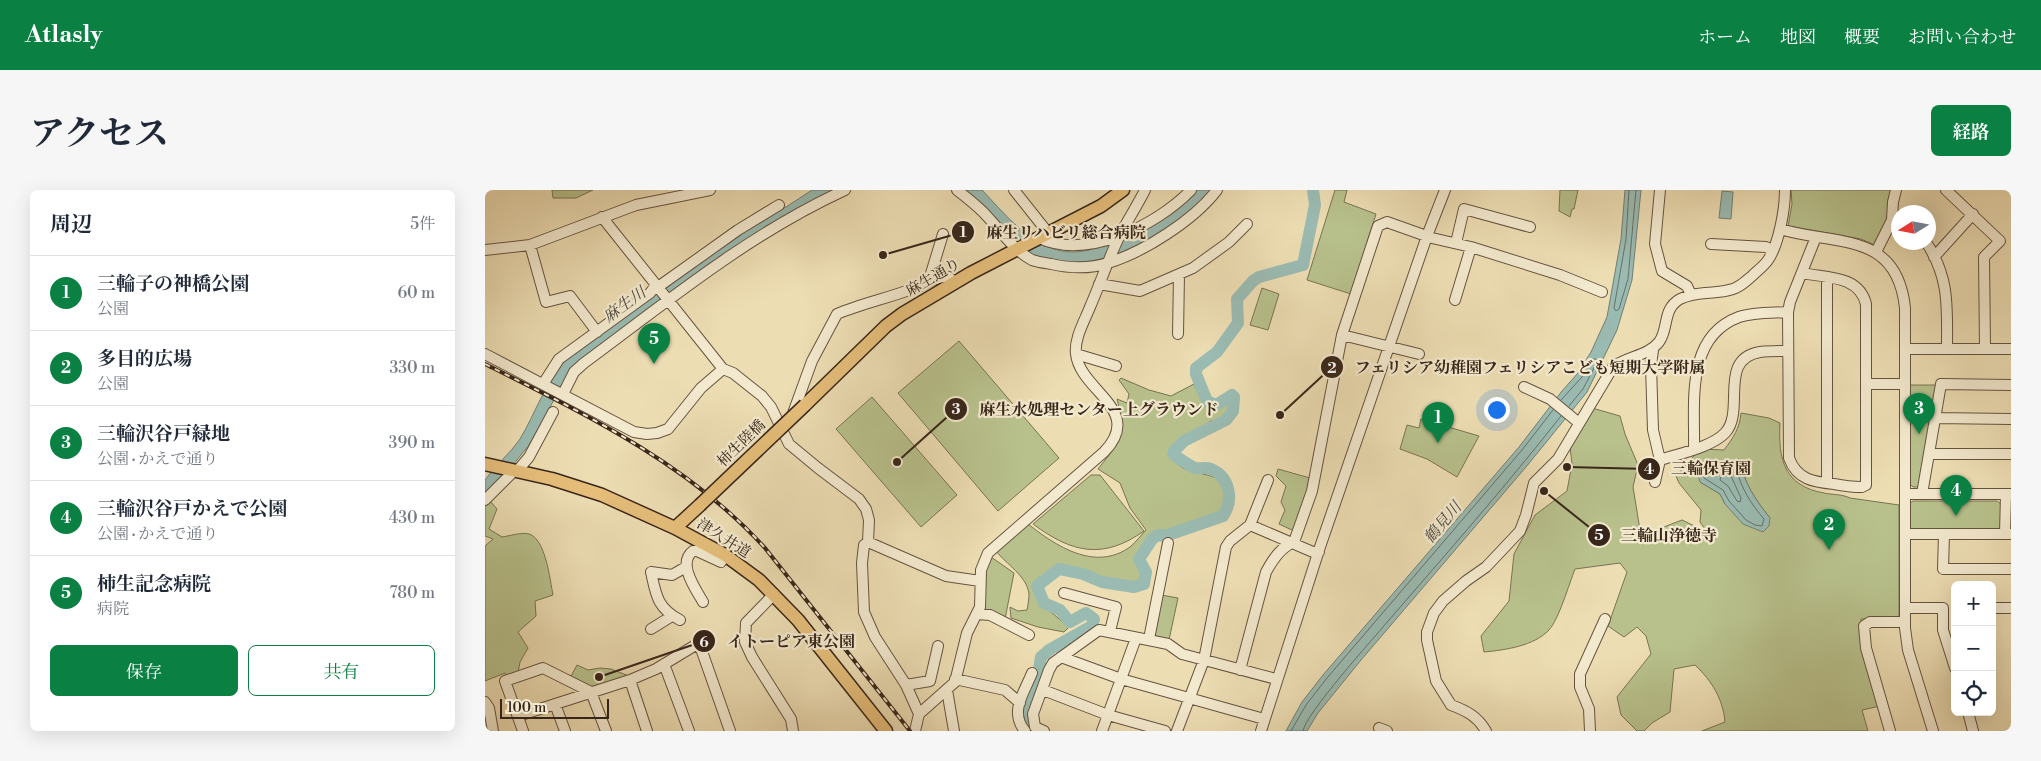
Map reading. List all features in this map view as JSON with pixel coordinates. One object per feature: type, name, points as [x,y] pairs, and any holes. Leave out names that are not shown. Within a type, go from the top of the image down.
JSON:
[{"type":"main road","name":"麻生通り","points":[[805,405],[886,326],[917,304],[1101,206],[1123,190]]},
{"type":"main road","name":"柿生陸橋","points":[[675,528],[805,405]]},
{"type":"main road","name":"津久井道","points":[[489,465],[571,484],[601,494],[675,528],[725,556],[774,594],[798,620],[886,731]]},
{"type":"street","points":[[485,250],[530,245],[636,205],[710,190]]},
{"type":"street","points":[[545,385],[559,359],[650,293],[662,292],[713,266],[777,225],[845,190]]},
{"type":"street","points":[[957,190],[982,210],[1018,249],[1032,260],[1060,266],[1089,267],[1149,244],[1182,224],[1201,209],[1217,190]]},
{"type":"street","points":[[1014,190],[1051,244],[1072,246],[1091,245],[1120,236],[1163,214],[1191,190]]},
{"type":"street","points":[[915,731],[919,714],[947,690],[955,679],[967,633],[980,607],[980,581],[983,564],[988,554],[1104,452],[1113,440],[1117,426],[1114,412],[1110,404],[1079,366],[1076,354],[1081,331],[1109,260],[1145,190]]},
{"type":"street","points":[[1261,731],[1319,552],[1427,236],[1445,190]]},
{"type":"street","points":[[1660,190],[1655,244],[1661,271],[1687,286],[1691,295]]},
{"type":"street","points":[[1655,482],[1660,460],[1653,430],[1651,366],[1653,350],[1661,340],[1668,312],[1673,304],[1691,295],[1734,289],[1769,260],[1785,208],[1785,190]]},
{"type":"street","points":[[1893,205],[1896,190]]},
{"type":"street","points":[[1946,190],[2000,240],[1984,257],[1985,348]]},
{"type":"street","points":[[562,393],[568,382],[584,363],[662,292],[738,230],[779,206]]},
{"type":"street","points":[[1456,243],[1464,209],[1530,227]]},
{"type":"street","points":[[1934,257],[1973,214]]},
{"type":"street","points":[[602,217],[723,369],[733,372],[762,396],[771,407],[789,444],[859,499],[866,509],[869,520],[868,542],[864,545],[862,562],[864,612],[875,637],[906,685],[919,714]]},
{"type":"street","points":[[1240,670],[1266,572],[1273,559],[1294,542],[1300,530],[1312,490],[1342,335],[1377,226],[1387,222],[1427,236],[1471,247],[1560,275],[1602,292]]},
{"type":"street","points":[[1099,284],[1140,291],[1193,268],[1229,242],[1247,224]]},
{"type":"street","points":[[1876,252],[1891,227]]},
{"type":"street","points":[[1780,229],[1853,243],[1876,252],[1894,270],[1902,287],[1905,308],[1904,622],[1908,650],[1933,731]]},
{"type":"street","points":[[929,280],[943,234]]},
{"type":"street","points":[[1802,273],[1851,282],[1864,295],[1866,304],[1867,384],[1866,485],[1857,487],[1805,479],[1792,466],[1789,458],[1788,312],[1802,273],[1816,237]]},
{"type":"street","points":[[1711,244],[1766,247],[1772,250]]},
{"type":"street","points":[[530,245],[546,302],[570,296],[597,332]]},
{"type":"street","points":[[1455,300],[1471,247]]},
{"type":"street","points":[[1930,250],[1941,270],[1947,297],[1947,349]]},
{"type":"street","points":[[1178,334],[1179,275]]},
{"type":"street","points":[[784,436],[812,361],[837,314],[915,288],[929,280],[942,276],[949,277],[954,283]]},
{"type":"street","points":[[1827,278],[1827,483]]},
{"type":"street","points":[[1694,448],[1695,380],[1697,362],[1705,347],[1714,334],[1727,323],[1739,317],[1753,314],[1788,312]]},
{"type":"street","points":[[1342,335],[1419,354]]},
{"type":"street","points":[[1905,349],[2011,349]]},
{"type":"street","points":[[1486,731],[1469,711],[1451,705],[1436,681],[1427,640],[1430,622],[1443,600],[1465,581],[1486,567],[1520,531],[1534,483],[1558,459],[1613,368],[1621,361],[1653,350]]},
{"type":"street","points":[[1660,460],[1716,440],[1725,433],[1733,417],[1734,377],[1740,364],[1750,355],[1760,352],[1788,351]]},
{"type":"street","points":[[485,354],[634,432],[647,434],[668,429],[701,388],[723,369]]},
{"type":"street","points":[[1076,354],[1116,366]]},
{"type":"street","points":[[1867,384],[1905,384]]},
{"type":"street","points":[[1922,494],[1941,384],[2011,386]]},
{"type":"street","points":[[1524,387],[1553,402],[1579,423]]},
{"type":"street","points":[[485,500],[529,457],[553,412]]},
{"type":"street","points":[[1935,418],[2011,419]]},
{"type":"street","points":[[1929,454],[2011,454]]},
{"type":"street","points":[[1177,731],[1204,660],[1226,547],[1230,541],[1250,525],[1268,480]]},
{"type":"street","points":[[1905,494],[2008,494],[2008,534],[1905,534]]},
{"type":"street","points":[[1250,525],[1313,552],[1319,552]]},
{"type":"street","points":[[1943,534],[1943,569],[2011,569]]},
{"type":"street","points":[[868,542],[946,576],[980,581]]},
{"type":"street","points":[[1149,639],[1168,543]]},
{"type":"street","points":[[703,602],[695,589],[686,567],[686,560],[693,551],[697,550],[721,562],[725,556]]},
{"type":"street","points":[[651,629],[676,618],[661,606],[657,600],[651,572],[672,575],[686,567]]},
{"type":"street","points":[[1064,593],[1116,607],[1110,631]]},
{"type":"street","points":[[774,594],[750,618],[745,629],[745,642],[752,657],[791,719],[793,731]]},
{"type":"street","points":[[1905,608],[1943,608],[1943,630],[1951,655]]},
{"type":"street","points":[[1996,608],[2011,608]]},
{"type":"street","points":[[977,614],[990,615],[1029,635]]},
{"type":"street","points":[[1590,731],[1589,709],[1580,687],[1580,674],[1605,619]]},
{"type":"street","points":[[1890,731],[1866,648],[1864,626],[1870,622],[1904,622]]},
{"type":"street","points":[[1029,729],[1053,663],[1099,630],[1168,644],[1182,654],[1277,679]]},
{"type":"street","points":[[1102,731],[1136,638]]},
{"type":"street","points":[[518,716],[629,680],[665,664],[699,643],[730,731]]},
{"type":"street","points":[[906,685],[930,681],[938,646]]},
{"type":"street","points":[[1061,657],[1121,679],[1265,719]]},
{"type":"street","points":[[665,664],[689,731]]},
{"type":"street","points":[[523,731],[505,681],[543,668],[591,692],[605,731]]},
{"type":"street","points":[[1032,673],[1017,713],[1018,721],[1029,729],[1044,731]]},
{"type":"street","points":[[955,679],[1005,690],[1020,703]]},
{"type":"street","points":[[629,680],[647,731]]},
{"type":"street","points":[[947,690],[954,731]]},
{"type":"street","points":[[1043,690],[1108,715],[1165,731]]},
{"type":"street","points":[[485,702],[489,708],[493,731]]},
{"type":"street","points":[[555,704],[565,731]]},
{"type":"street","points":[[1969,716],[1973,731]]},
{"type":"green space","points":[[552,190],[593,190],[576,198],[553,198]]},
{"type":"green space","points":[[1335,190],[1347,190],[1344,202],[1376,214],[1351,294],[1307,280]]},
{"type":"green space","points":[[1560,190],[1578,190],[1574,209],[1572,209],[1570,217],[1559,211]]},
{"type":"green space","points":[[1791,190],[1893,190],[1886,221],[1877,246],[1861,239],[1788,226],[1792,204]]},
{"type":"green space","points":[[1262,288],[1279,294],[1268,330],[1250,325]]},
{"type":"green space","points":[[959,341],[1059,458],[998,511],[898,393]]},
{"type":"green space","points":[[1121,378],[1149,390],[1171,396],[1194,384],[1202,401],[1210,408],[1220,407],[1230,399],[1232,405],[1229,414],[1216,422],[1210,421],[1201,434],[1177,444],[1168,455],[1183,468],[1222,482],[1226,492],[1224,513],[1214,523],[1200,528],[1173,528],[1167,533],[1157,532],[1137,561],[1144,570],[1141,580],[1134,582],[1103,580],[1082,571],[1058,568],[1039,584],[1033,585],[1040,603],[1069,627],[1064,632],[1038,627],[1011,618],[1010,607],[1018,611],[1027,610],[1029,594],[1020,576],[996,551],[1028,524],[1063,548],[1090,557],[1117,554],[1130,547],[1146,530],[1130,508],[1120,483],[1098,469],[1120,437],[1121,421],[1117,399],[1127,403],[1129,394],[1119,380]]},
{"type":"green space","points":[[1910,385],[1937,385],[1919,487],[1913,487],[1910,484]]},
{"type":"green space","points":[[872,397],[957,495],[921,527],[836,429]]},
{"type":"green space","points":[[1592,408],[1620,416],[1625,434],[1638,465],[1633,487],[1640,530],[1656,530],[1682,520],[1707,532],[1700,522],[1701,510],[1679,483],[1676,476],[1700,449],[1724,450],[1735,433],[1741,413],[1769,418],[1780,423],[1782,459],[1786,469],[1800,484],[1824,493],[1899,505],[1899,616],[1896,618],[1861,619],[1861,641],[1880,706],[1862,710],[1868,731],[1702,731],[1725,722],[1722,706],[1716,691],[1707,677],[1695,665],[1674,669],[1670,712],[1652,723],[1644,731],[1637,731],[1621,715],[1617,697],[1651,654],[1646,636],[1637,627],[1624,637],[1608,626],[1627,572],[1620,563],[1575,569],[1560,610],[1549,630],[1527,643],[1484,652],[1481,636],[1509,601],[1514,554],[1535,515],[1567,491],[1572,464],[1570,447]],"holes":[[[1739,459],[1751,490],[1770,518],[1725,504],[1720,494],[1700,482],[1708,465],[1722,465]]]},
{"type":"green space","points":[[1421,419],[1479,436],[1457,477],[1427,459],[1400,449],[1407,425],[1419,428]]},
{"type":"green space","points":[[1278,469],[1310,478],[1304,505],[1294,531],[1279,524],[1285,510],[1281,502],[1286,486],[1276,476]]},
{"type":"green space","points":[[1091,475],[1100,475],[1144,531],[1115,546],[1088,549],[1074,547],[1047,534],[1033,524]]},
{"type":"green space","points":[[489,500],[497,509],[489,529],[502,537],[529,534],[535,537],[546,561],[553,595],[535,601],[536,616],[518,632],[528,648],[520,662],[518,673],[507,676],[505,673],[485,681],[485,546],[493,539],[485,536],[485,502]]},
{"type":"green space","points":[[1913,501],[1997,501],[2001,504],[2002,528],[1998,531],[1912,530],[1909,527],[1910,503]]},
{"type":"green space","points":[[991,557],[1014,573],[1005,619],[982,612],[985,570]]},
{"type":"green space","points":[[1161,595],[1178,598],[1169,640],[1153,635]]},
{"type":"green space","points":[[577,665],[588,670],[611,669],[629,676],[590,688],[570,678]]},
{"type":"water","points":[[812,190],[836,190],[754,234],[569,373],[529,445],[485,496],[485,480],[520,439],[545,390],[564,362],[756,221],[786,207]]},
{"type":"water","points":[[963,190],[982,190],[1020,228],[1048,247],[1065,251],[1082,251],[1101,246],[1166,212],[1197,190],[1211,190],[1196,207],[1176,223],[1154,237],[1129,249],[1104,258],[1079,262],[1055,262],[1033,255],[1016,243]]},
{"type":"water","points":[[1625,190],[1641,190],[1632,280],[1617,330],[1587,392],[1526,467],[1361,660],[1318,713],[1307,731],[1286,731],[1302,702],[1323,675],[1519,447],[1578,373],[1591,352],[1607,317],[1621,239]]},
{"type":"water","points":[[1722,191],[1733,192],[1731,219],[1719,218]]},
{"type":"water","points":[[1739,459],[1751,490],[1770,518],[1769,526],[1763,532],[1743,524],[1725,504],[1720,494],[1700,482],[1698,475],[1700,468],[1708,465],[1722,465]]},
{"type":"waterway","points":[[1032,731],[1026,723],[1023,709],[1039,669],[1041,657],[1049,650],[1092,626],[1094,619],[1086,613],[1070,622],[1060,610],[1044,603],[1037,586],[1059,569],[1083,574],[1102,582],[1134,587],[1144,584],[1146,572],[1139,559],[1153,538],[1158,535],[1165,536],[1223,516],[1229,496],[1226,483],[1222,477],[1211,469],[1195,468],[1174,455],[1174,451],[1184,441],[1226,420],[1233,411],[1234,397],[1232,395],[1216,405],[1207,401],[1196,374],[1196,368],[1217,352],[1238,323],[1237,299],[1253,281],[1259,277],[1303,265],[1315,205],[1313,190]]},
{"type":"railway","points":[[485,364],[560,402],[634,443],[703,491],[735,518],[765,548],[910,731]]},
{"type":"place","name":"麻生リハビリ総合病院","points":[[883,255]]},
{"type":"place","name":"柿生記念病院","points":[[654,364]]},
{"type":"place","name":"フェリシア幼稚園フェリシアこども短期大学附属","points":[[1280,415]]},
{"type":"place","name":"三輪沢谷戸緑地","points":[[1919,434]]},
{"type":"place","name":"三輪子の神橋公園","points":[[1438,443]]},
{"type":"place","name":"麻生水処理センター上グラウンド","points":[[897,462]]},
{"type":"place","name":"三輪保育園","points":[[1567,467]]},
{"type":"place","name":"三輪山浄徳寺","points":[[1544,491]]},
{"type":"place","name":"三輪沢谷戸かえで公園","points":[[1956,516]]},
{"type":"place","name":"多目的広場","points":[[1829,550]]},
{"type":"place","name":"イトーピア東公園","points":[[599,677]]},
{"type":"water label","name":"麻生川","points":[[624,304]]},
{"type":"water label","name":"鶴見川","points":[[1442,522]]}]
